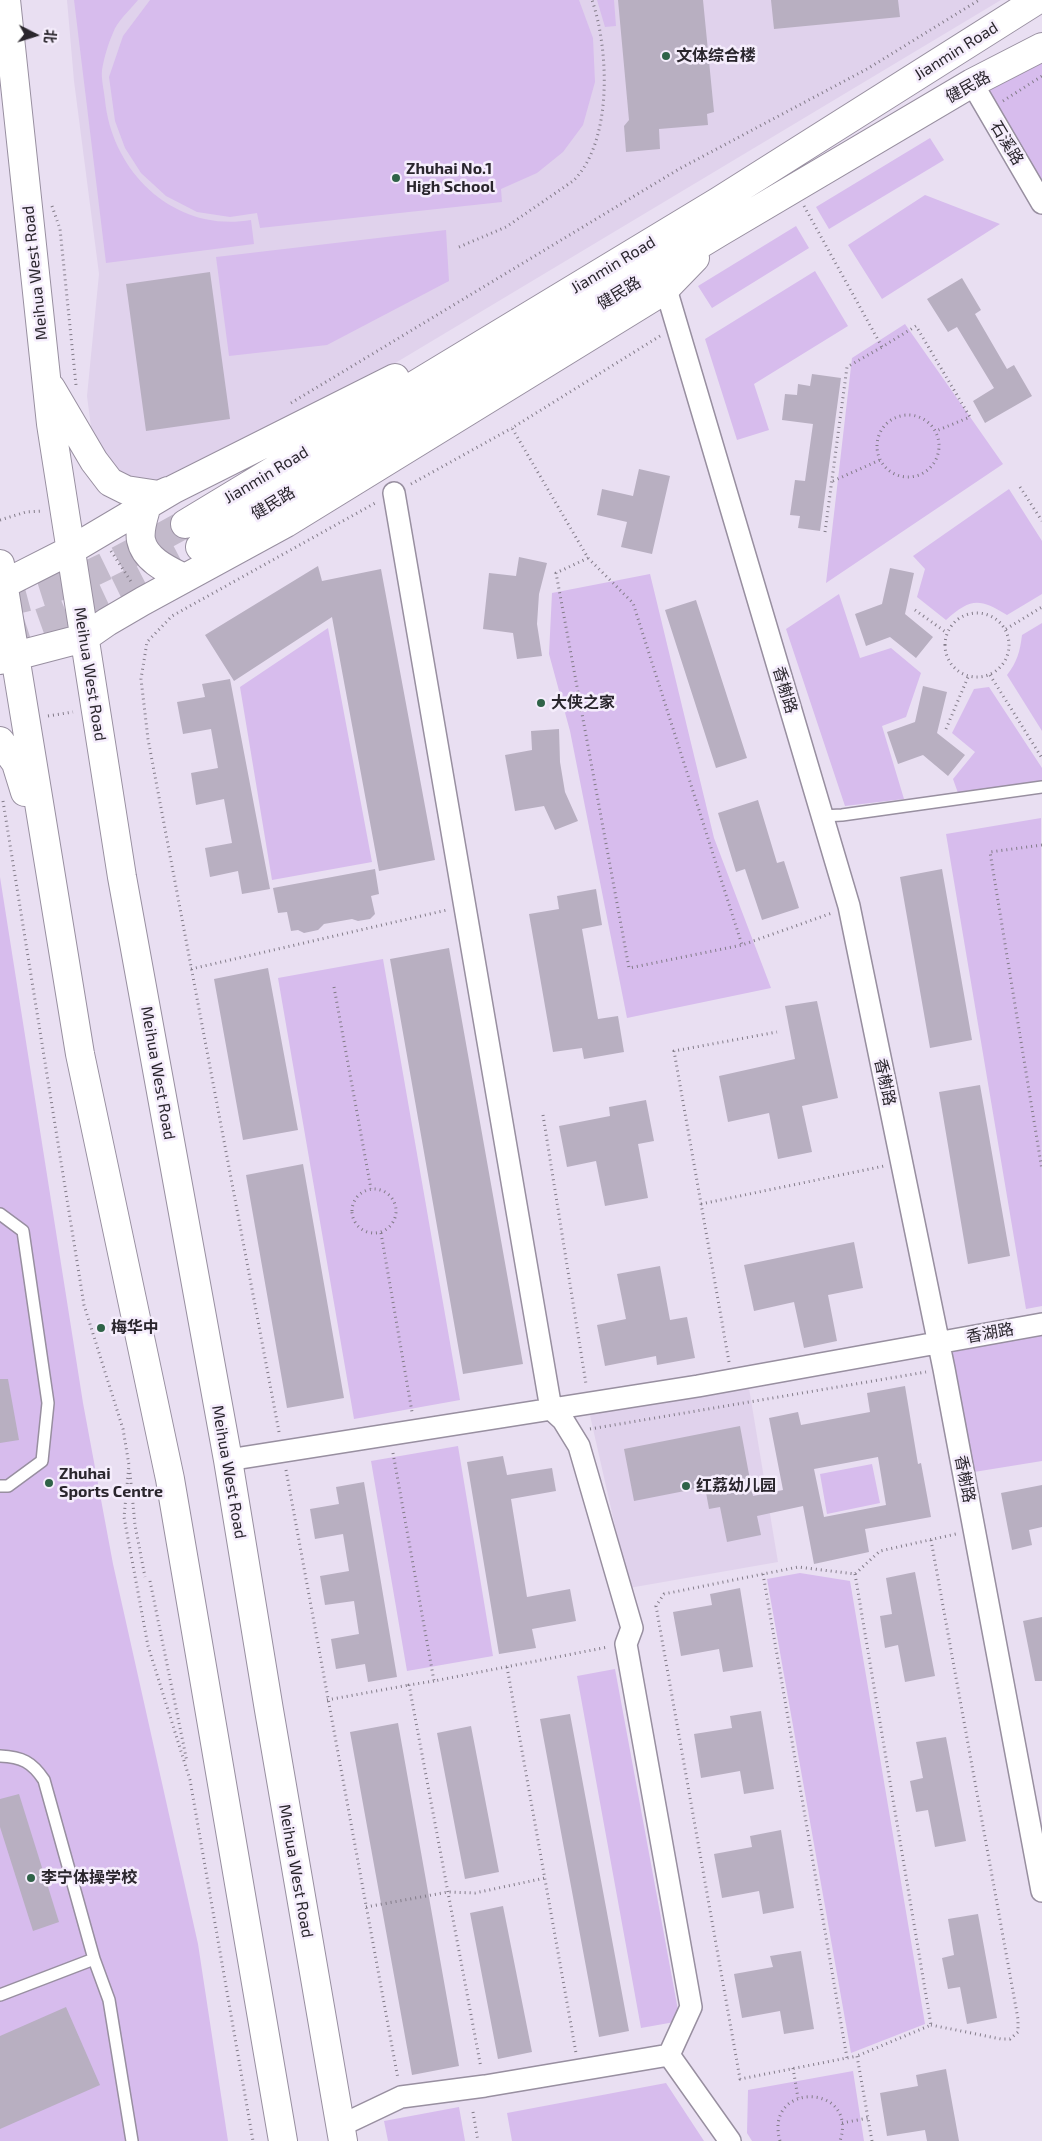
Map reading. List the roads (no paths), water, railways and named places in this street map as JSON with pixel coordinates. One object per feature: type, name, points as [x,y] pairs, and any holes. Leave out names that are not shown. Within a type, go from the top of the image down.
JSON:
[{"type":"main road","name":"Meihua West Road","points":[[6,0],[51,424],[84,638],[122,877],[228,1460],[341,2133]]},
{"type":"main road","name":"Jianmin Road","points":[[184,524],[719,201],[1037,0]]},
{"type":"main road","name":"健民路","points":[[200,547],[794,188],[972,83],[1042,47]]},
{"type":"main road","points":[[283,2141],[170,1479],[80,1054],[54,886],[8,659],[1,579],[71,550],[174,489],[448,352],[654,232],[719,201]]},
{"type":"main road","points":[[8,659],[84,638],[107,622],[184,578],[286,523],[666,289],[720,232]]},
{"type":"main road","points":[[46,379],[94,461],[110,482],[126,490],[159,495],[174,489]]},
{"type":"main road","points":[[147,505],[141,540],[145,550],[155,562],[166,570],[184,578]]},
{"type":"main road","points":[[0,741],[19,770],[33,835],[54,886]]},
{"type":"street","name":"石溪路","points":[[972,83],[1042,203]]},
{"type":"street","name":"香榭路","points":[[666,289],[849,906],[939,1342],[1042,1891]]},
{"type":"street","points":[[394,493],[551,1409],[572,1432],[585,1461],[632,1628],[626,1644],[691,2008],[669,2055]]},
{"type":"street","name":"香湖路","points":[[228,1460],[732,1380],[1042,1324]]},
{"type":"street","points":[[341,2133],[401,2097],[484,2086],[669,2055]]},
{"type":"street","points":[[669,2055],[730,2141]]},
{"type":"lane","points":[[822,816],[842,815],[1042,787]]},
{"type":"lane","points":[[0,1214],[23,1231],[48,1403],[42,1461],[8,1486],[0,1486]]},
{"type":"lane","points":[[0,1756],[26,1761],[36,1767],[44,1780],[94,1959],[109,2000],[132,2141]]},
{"type":"lane","points":[[0,1995],[94,1959]]},
{"type":"tunnel","points":[[0,603],[24,598],[72,582],[185,524]]},
{"type":"tunnel","points":[[0,635],[77,608],[127,585],[200,547]]},
{"type":"place","name":"文体综合楼","points":[[666,56]]},
{"type":"place","name":"Zhuhai No.1 High School","points":[[396,178]]},
{"type":"place","name":"大侠之家","points":[[541,703]]},
{"type":"place","name":"梅华中","points":[[101,1328]]},
{"type":"place","name":"Zhuhai Sports Centre","points":[[49,1483]]},
{"type":"place","name":"红荔幼儿园","points":[[686,1486]]},
{"type":"place","name":"李宁体操学校","points":[[31,1878]]}]
